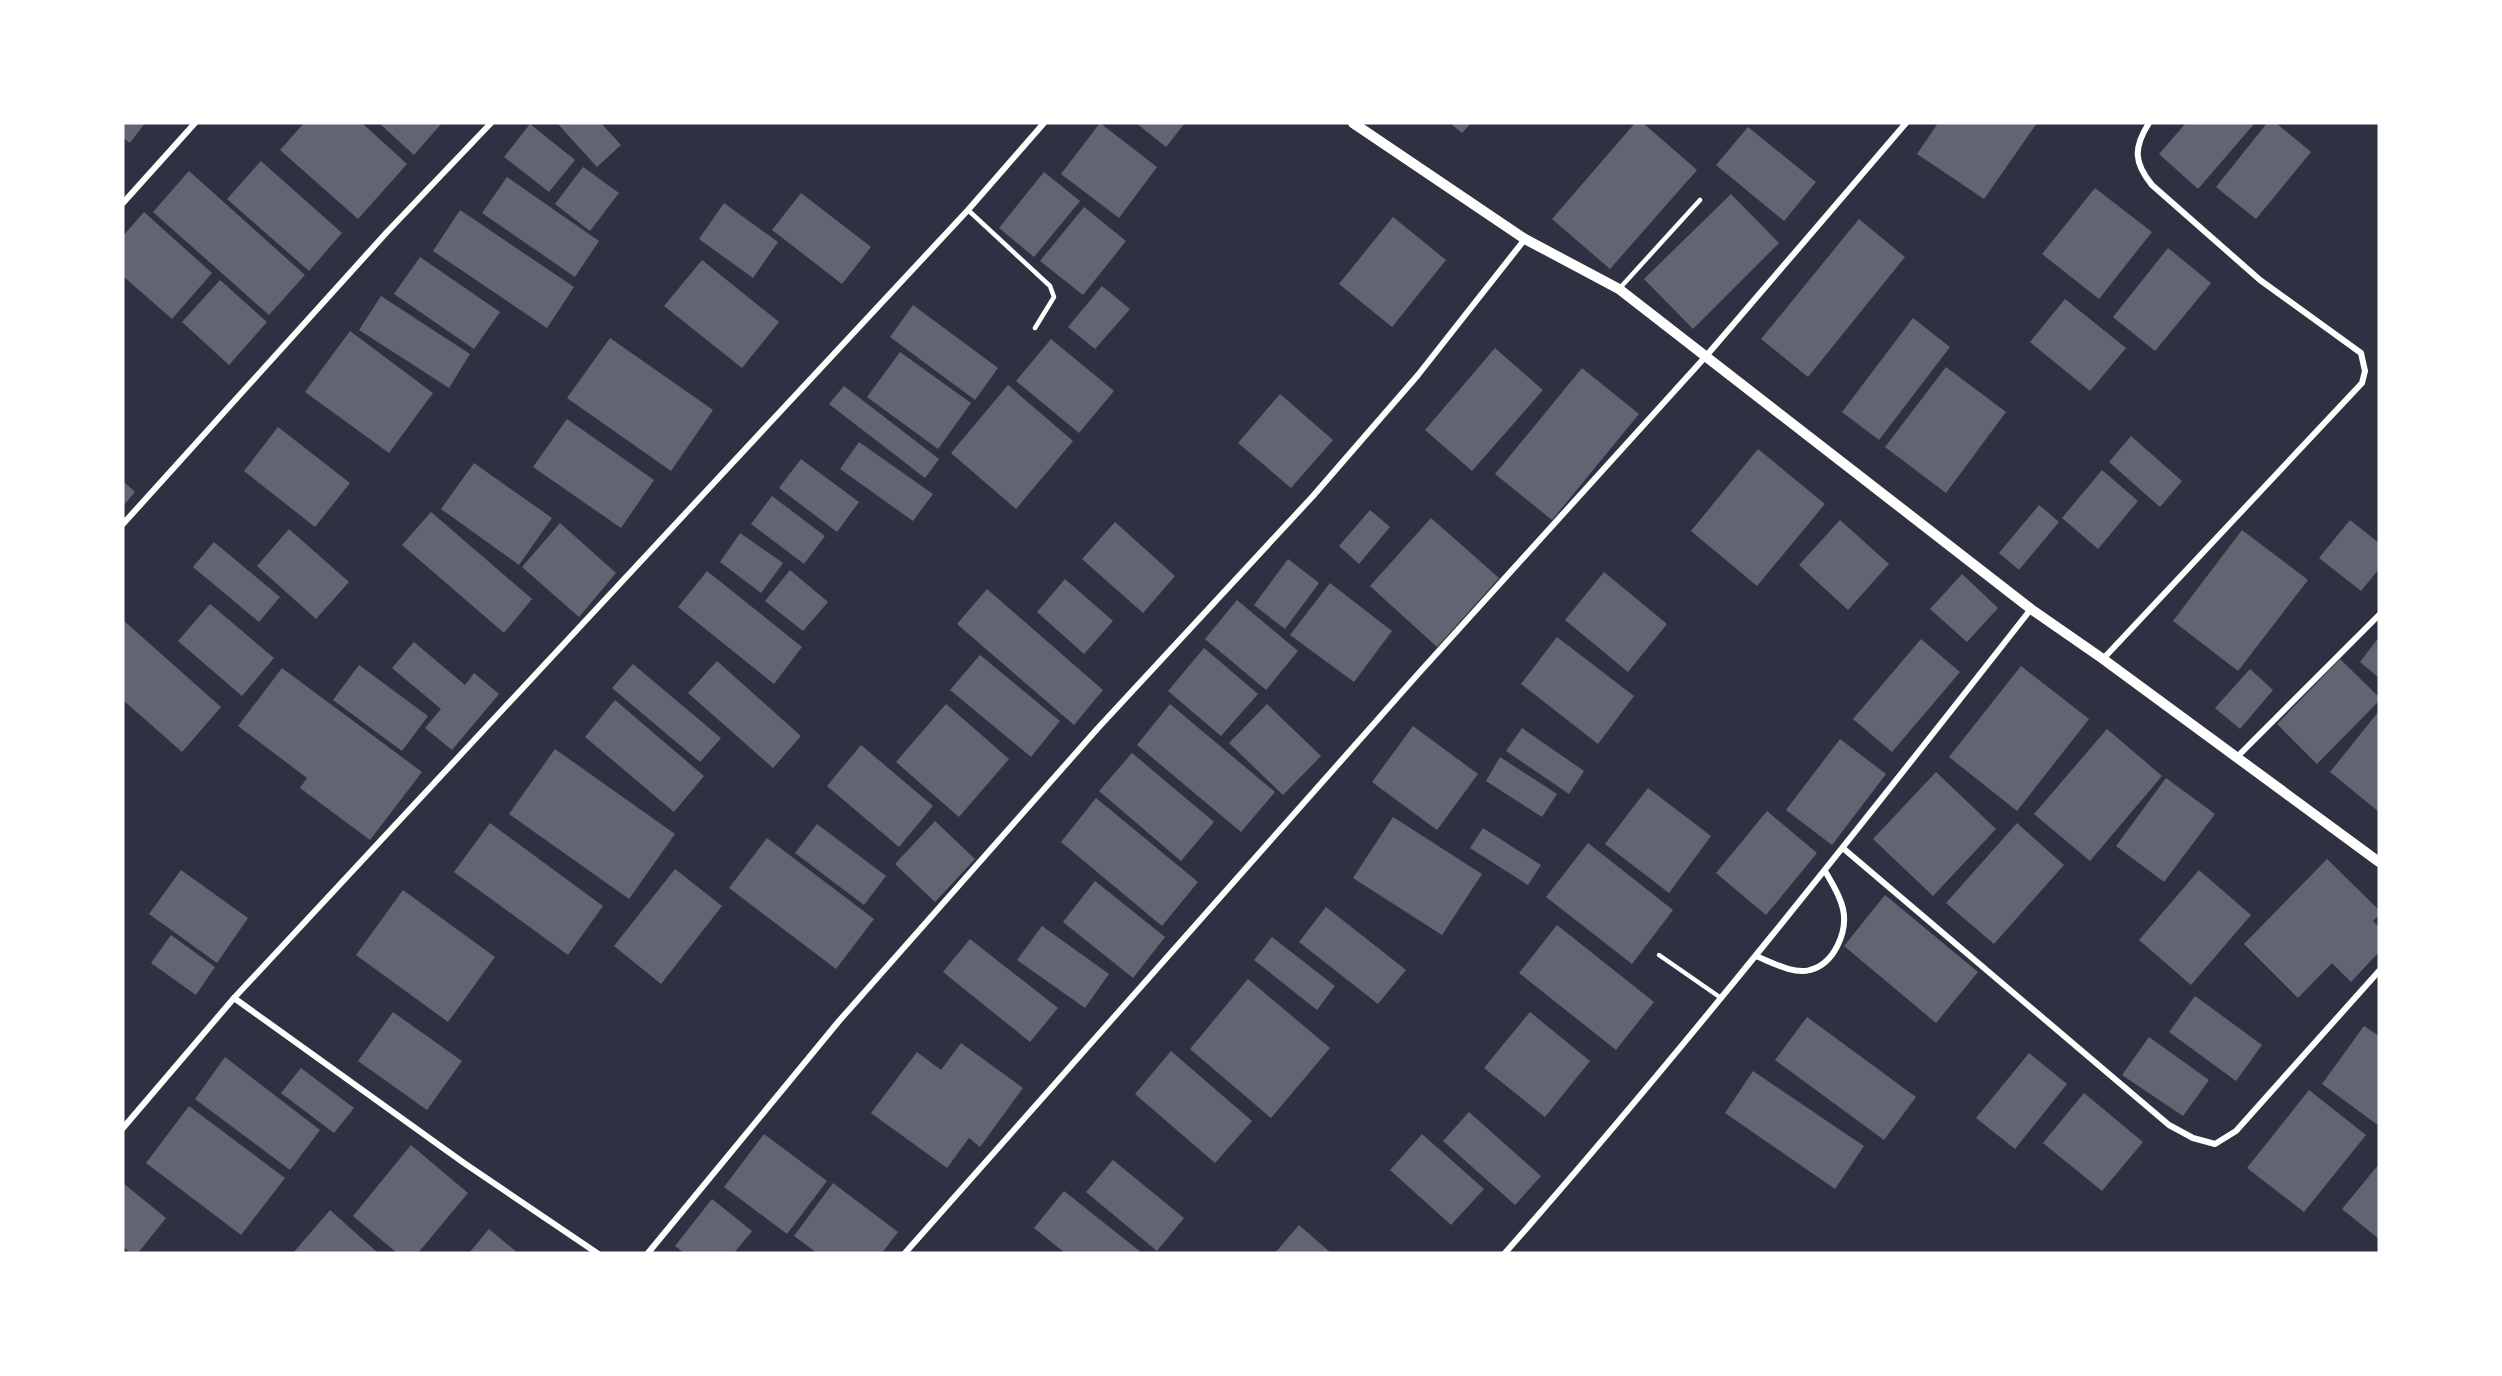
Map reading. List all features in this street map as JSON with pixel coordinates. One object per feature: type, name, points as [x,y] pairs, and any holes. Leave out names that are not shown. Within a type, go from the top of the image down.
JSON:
[{"type":"street","points":[[123,202],[195,123]]},
{"type":"street","points":[[123,524],[387,232],[491,123]]},
{"type":"street","points":[[123,1128],[234,998],[968,210],[1044,123]]},
{"type":"street","points":[[1353,123],[1525,239],[1619,289],[1707,355],[2031,609],[2103,659],[2379,862]]},
{"type":"street","points":[[905,1253],[1418,674],[1707,355],[1906,123]]},
{"type":"street","points":[[2103,659],[2362,383],[2365,372],[2361,353],[2348,341],[2260,280],[2152,185],[2141,171],[2137,152],[2140,136],[2149,123]]},
{"type":"street","points":[[648,1253],[839,1021],[1090,736],[1313,495],[1411,383],[1525,239]]},
{"type":"street","points":[[1505,1253],[1844,849],[2031,609]]},
{"type":"street","points":[[2236,758],[2379,615]]},
{"type":"street","points":[[1844,849],[2169,1125],[2193,1138],[2215,1144],[2236,1131],[2379,971]]},
{"type":"street","points":[[1756,956],[1784,968],[1809,971],[1827,961],[1842,937],[1844,911],[1825,870]]},
{"type":"street","points":[[234,998],[464,1163],[597,1253]]},
{"type":"lane","points":[[1619,289],[1700,200]]},
{"type":"lane","points":[[968,210],[1050,286],[1054,297],[1035,328]]},
{"type":"lane","points":[[1659,955],[1721,998]]},
{"type":"building","points":[[123,123],[145,123],[130,143],[123,138]]},
{"type":"building","points":[[304,123],[362,123],[407,164],[358,219],[280,150]]},
{"type":"building","points":[[379,123],[442,123],[414,155]]},
{"type":"building","points":[[557,123],[601,123],[621,145],[597,167]]},
{"type":"building","points":[[1100,123],[1157,167],[1119,218],[1061,174]]},
{"type":"building","points":[[1136,123],[1185,123],[1166,147]]},
{"type":"building","points":[[1450,123],[1471,123],[1462,133]]},
{"type":"building","points":[[1635,123],[1643,123],[1697,170],[1610,269],[1552,219]]},
{"type":"building","points":[[1938,123],[2037,123],[1984,199],[1917,154]]},
{"type":"building","points":[[2186,123],[2254,124],[2198,189],[2159,154]]},
{"type":"building","points":[[2267,123],[2276,123],[2311,152],[2256,219],[2216,187]]},
{"type":"building","points":[[530,124],[575,160],[549,192],[504,157]]},
{"type":"building","points":[[1748,127],[1816,182],[1784,221],[1716,165]]},
{"type":"building","points":[[261,161],[342,233],[309,271],[227,199]]},
{"type":"building","points":[[583,167],[619,193],[590,231],[555,204]]},
{"type":"building","points":[[189,171],[305,275],[269,315],[153,212]]},
{"type":"building","points":[[1044,172],[1080,201],[1034,257],[999,228]]},
{"type":"building","points":[[507,177],[599,241],[575,277],[482,213]]},
{"type":"building","points":[[2095,188],[2152,232],[2099,299],[2042,254]]},
{"type":"building","points":[[801,193],[871,247],[842,284],[772,230]]},
{"type":"building","points":[[1731,194],[1779,243],[1693,329],[1644,279]]},
{"type":"building","points":[[724,203],[778,242],[753,278],[699,239]]},
{"type":"building","points":[[1084,207],[1126,241],[1083,295],[1040,261]]},
{"type":"building","points":[[460,210],[574,287],[547,328],[433,251]]},
{"type":"building","points":[[144,212],[212,273],[172,319],[123,276],[123,236]]},
{"type":"building","points":[[1393,217],[1446,260],[1392,327],[1339,284]]},
{"type":"building","points":[[1859,219],[1905,257],[1808,377],[1761,339]]},
{"type":"building","points":[[2168,248],[2211,283],[2155,351],[2113,317]]},
{"type":"building","points":[[420,257],[500,312],[474,349],[394,294]]},
{"type":"building","points":[[702,260],[779,322],[742,368],[664,306]]},
{"type":"building","points":[[220,280],[267,322],[229,365],[182,322]]},
{"type":"building","points":[[1102,286],[1130,309],[1095,349],[1068,327]]},
{"type":"building","points":[[381,296],[470,354],[449,388],[359,330]]},
{"type":"building","points":[[2065,299],[2126,348],[2090,391],[2030,342]]},
{"type":"building","points":[[913,305],[998,368],[975,400],[890,337]]},
{"type":"building","points":[[1913,318],[1950,347],[1879,440],[1842,412]]},
{"type":"building","points":[[350,331],[433,393],[389,453],[305,392]]},
{"type":"building","points":[[610,338],[713,410],[671,471],[567,398]]},
{"type":"building","points":[[1051,339],[1114,391],[1079,433],[1016,381]]},
{"type":"building","points":[[1495,348],[1543,390],[1472,471],[1425,430]]},
{"type":"building","points":[[900,352],[971,403],[938,449],[867,397]]},
{"type":"building","points":[[1946,367],[2006,412],[1946,493],[1885,447]]},
{"type":"building","points":[[1582,368],[1639,414],[1552,520],[1495,474]]},
{"type":"building","points":[[1008,385],[1073,441],[1016,509],[951,453]]},
{"type":"building","points":[[844,386],[939,459],[925,478],[829,404]]},
{"type":"building","points":[[1280,394],[1333,440],[1291,488],[1238,443]]},
{"type":"building","points":[[567,419],[654,480],[621,528],[533,467]]},
{"type":"building","points":[[278,427],[350,483],[315,527],[244,471]]},
{"type":"building","points":[[2131,436],[2182,481],[2160,507],[2109,462]]},
{"type":"building","points":[[859,442],[933,494],[913,521],[840,469]]},
{"type":"building","points":[[1758,449],[1825,504],[1757,586],[1691,531]]},
{"type":"building","points":[[801,459],[859,502],[837,532],[779,488]]},
{"type":"building","points":[[474,463],[552,518],[519,565],[441,509]]},
{"type":"building","points":[[2102,470],[2138,501],[2098,549],[2062,518]]},
{"type":"building","points":[[123,481],[135,492],[123,506]]},
{"type":"building","points":[[772,496],[825,536],[804,564],[751,524]]},
{"type":"building","points":[[2039,505],[2059,522],[2019,570],[1999,553]]},
{"type":"building","points":[[1370,510],[1390,527],[1359,564],[1339,546]]},
{"type":"building","points":[[431,512],[532,599],[504,633],[402,545]]},
{"type":"building","points":[[1431,518],[1499,578],[1437,647],[1370,586]]},
{"type":"building","points":[[1840,520],[1889,564],[1848,610],[1799,565]]},
{"type":"building","points":[[2350,520],[2379,543],[2379,569],[2361,591],[2319,558]]},
{"type":"building","points":[[1115,522],[1175,576],[1143,613],[1082,559]]},
{"type":"building","points":[[560,523],[616,573],[579,617],[522,567]]},
{"type":"building","points":[[289,529],[349,582],[316,619],[257,566]]},
{"type":"building","points":[[2242,530],[2308,580],[2238,671],[2173,621]]},
{"type":"building","points":[[740,533],[783,563],[761,593],[720,562]]},
{"type":"building","points":[[214,542],[280,597],[259,622],[193,567]]},
{"type":"building","points":[[1288,559],[1319,583],[1285,629],[1254,605]]},
{"type":"building","points":[[790,570],[828,602],[803,631],[765,601]]},
{"type":"building","points":[[707,571],[802,647],[774,684],[678,607]]},
{"type":"building","points":[[1604,572],[1667,624],[1628,672],[1565,620]]},
{"type":"building","points":[[1962,574],[1998,608],[1967,642],[1930,609]]},
{"type":"building","points":[[1065,579],[1113,621],[1084,654],[1037,612]]},
{"type":"building","points":[[1330,583],[1392,631],[1354,682],[1290,635]]},
{"type":"building","points":[[987,589],[1103,690],[1074,725],[957,624]]},
{"type":"building","points":[[1237,600],[1298,651],[1266,690],[1205,639]]},
{"type":"building","points":[[210,604],[274,658],[242,696],[178,641]]},
{"type":"building","points":[[123,620],[221,707],[182,752],[123,700]]},
{"type":"building","points":[[1557,637],[1634,696],[1598,744],[1521,684]]},
{"type":"building","points":[[2379,637],[2379,678],[2360,662]]},
{"type":"building","points":[[1921,639],[1960,672],[1892,752],[1853,719]]},
{"type":"building","points":[[414,642],[465,685],[474,673],[499,694],[452,750],[425,728],[441,709],[392,668]]},
{"type":"building","points":[[1204,648],[1258,694],[1221,736],[1168,691]]},
{"type":"building","points":[[980,655],[1060,721],[1031,757],[950,690]]},
{"type":"building","points":[[2340,659],[2379,697],[2379,701],[2317,764],[2277,724]]},
{"type":"building","points":[[717,661],[801,736],[773,768],[688,693]]},
{"type":"building","points":[[633,664],[721,738],[700,762],[612,688]]},
{"type":"building","points":[[359,665],[428,716],[402,751],[333,700]]},
{"type":"building","points":[[2021,666],[2089,719],[2017,811],[1949,757]]},
{"type":"building","points":[[282,668],[422,772],[370,840],[300,788],[307,778],[238,726]]},
{"type":"building","points":[[2250,669],[2273,690],[2240,729],[2215,708]]},
{"type":"building","points":[[615,700],[704,776],[674,812],[585,737]]},
{"type":"building","points":[[946,704],[1009,759],[959,817],[896,762]]},
{"type":"building","points":[[1170,704],[1275,792],[1241,832],[1137,745]]},
{"type":"building","points":[[1267,704],[1321,756],[1283,795],[1229,743]]},
{"type":"building","points":[[2379,711],[2379,812],[2330,772]]},
{"type":"building","points":[[1413,726],[1478,774],[1437,830],[1372,782]]},
{"type":"building","points":[[1522,728],[1584,771],[1569,794],[1506,751]]},
{"type":"building","points":[[2107,729],[2162,776],[2090,861],[2034,814]]},
{"type":"building","points":[[1840,739],[1886,774],[1832,845],[1786,810]]},
{"type":"building","points":[[861,745],[933,806],[899,847],[827,786]]},
{"type":"building","points":[[555,749],[675,834],[629,899],[509,814]]},
{"type":"building","points":[[1132,753],[1214,822],[1181,861],[1099,791]]},
{"type":"building","points":[[1500,757],[1557,794],[1542,817],[1486,781]]},
{"type":"building","points":[[1936,772],[1996,829],[1933,896],[1873,839]]},
{"type":"building","points":[[2166,778],[2215,814],[2164,882],[2116,846]]},
{"type":"building","points":[[1648,788],[1711,836],[1669,893],[1605,844]]},
{"type":"building","points":[[1096,798],[1198,882],[1162,926],[1061,842]]},
{"type":"building","points":[[1767,811],[1817,853],[1766,915],[1716,873]]},
{"type":"building","points":[[1393,817],[1482,874],[1442,935],[1353,878]]},
{"type":"building","points":[[935,821],[975,859],[935,902],[895,864]]},
{"type":"building","points":[[490,823],[603,906],[568,955],[454,872]]},
{"type":"building","points":[[2017,823],[2064,865],[1994,944],[1946,903]]},
{"type":"building","points":[[817,824],[886,876],[864,905],[795,853]]},
{"type":"building","points":[[1483,828],[1541,865],[1528,885],[1470,848]]},
{"type":"building","points":[[767,838],[874,919],[836,969],[729,888]]},
{"type":"building","points":[[1588,843],[1673,910],[1632,964],[1546,897]]},
{"type":"building","points":[[2327,859],[2379,910],[2379,915],[2373,921],[2379,927],[2379,952],[2351,982],[2332,963],[2298,998],[2244,944]]},
{"type":"building","points":[[675,869],[722,906],[661,984],[614,946]]},
{"type":"building","points":[[181,870],[248,918],[217,963],[149,914]]},
{"type":"building","points":[[2199,870],[2251,915],[2191,985],[2139,940]]},
{"type":"building","points":[[1095,881],[1165,937],[1133,978],[1063,922]]},
{"type":"building","points":[[403,890],[495,957],[448,1022],[356,955]]},
{"type":"building","points":[[1885,895],[1978,972],[1936,1023],[1844,946]]},
{"type":"building","points":[[1326,907],[1406,970],[1378,1004],[1299,942]]},
{"type":"building","points":[[1557,925],[1654,1002],[1616,1050],[1519,973]]},
{"type":"building","points":[[1042,926],[1109,974],[1085,1008],[1017,960]]},
{"type":"building","points":[[171,935],[215,967],[196,995],[151,963]]},
{"type":"building","points":[[1272,937],[1335,986],[1317,1010],[1254,960]]},
{"type":"building","points":[[970,939],[1058,1008],[1030,1042],[943,972]]},
{"type":"building","points":[[1248,979],[1330,1048],[1271,1118],[1190,1049]]},
{"type":"building","points":[[2195,996],[2262,1045],[2236,1081],[2169,1032]]},
{"type":"building","points":[[393,1012],[462,1061],[427,1110],[358,1061]]},
{"type":"building","points":[[1530,1012],[1590,1061],[1545,1117],[1484,1068]]},
{"type":"building","points":[[1807,1017],[1916,1097],[1884,1140],[1775,1060]]},
{"type":"building","points":[[2364,1026],[2379,1036],[2379,1126],[2322,1084]]},
{"type":"building","points":[[2149,1037],[2209,1080],[2183,1116],[2122,1075]]},
{"type":"building","points":[[961,1043],[1023,1088],[980,1147],[969,1138],[947,1168],[871,1113],[917,1052],[941,1070]]},
{"type":"building","points":[[1171,1051],[1252,1121],[1215,1163],[1135,1094]]},
{"type":"building","points":[[2029,1053],[2067,1084],[2015,1149],[1976,1118]]},
{"type":"building","points":[[225,1057],[320,1130],[290,1170],[195,1099]]},
{"type":"building","points":[[301,1068],[354,1108],[334,1133],[281,1093]]},
{"type":"building","points":[[1753,1071],[1864,1146],[1835,1189],[1725,1113]]},
{"type":"building","points":[[2309,1090],[2366,1135],[2304,1212],[2247,1168]]},
{"type":"building","points":[[2084,1093],[2143,1142],[2102,1191],[2043,1143]]},
{"type":"building","points":[[189,1106],[285,1178],[241,1235],[146,1163]]},
{"type":"building","points":[[1469,1112],[1541,1176],[1515,1205],[1443,1141]]},
{"type":"building","points":[[764,1134],[827,1181],[787,1234],[724,1187]]},
{"type":"building","points":[[1422,1134],[1484,1189],[1451,1225],[1390,1170]]},
{"type":"building","points":[[411,1145],[468,1193],[418,1253],[397,1253],[353,1216]]},
{"type":"building","points":[[1113,1160],[1184,1218],[1157,1251],[1086,1192]]},
{"type":"building","points":[[2379,1164],[2379,1239],[2342,1209]]},
{"type":"building","points":[[123,1183],[166,1218],[138,1253],[131,1253],[123,1247]]},
{"type":"building","points":[[833,1183],[898,1232],[882,1253],[817,1253],[794,1236]]},
{"type":"building","points":[[1064,1191],[1142,1253],[1065,1253],[1034,1228]]},
{"type":"building","points":[[712,1199],[752,1231],[734,1253],[684,1253],[675,1246]]},
{"type":"building","points":[[330,1210],[378,1253],[293,1253]]},
{"type":"building","points":[[1299,1225],[1331,1253],[1275,1253]]},
{"type":"building","points":[[489,1229],[518,1253],[469,1253]]}]
